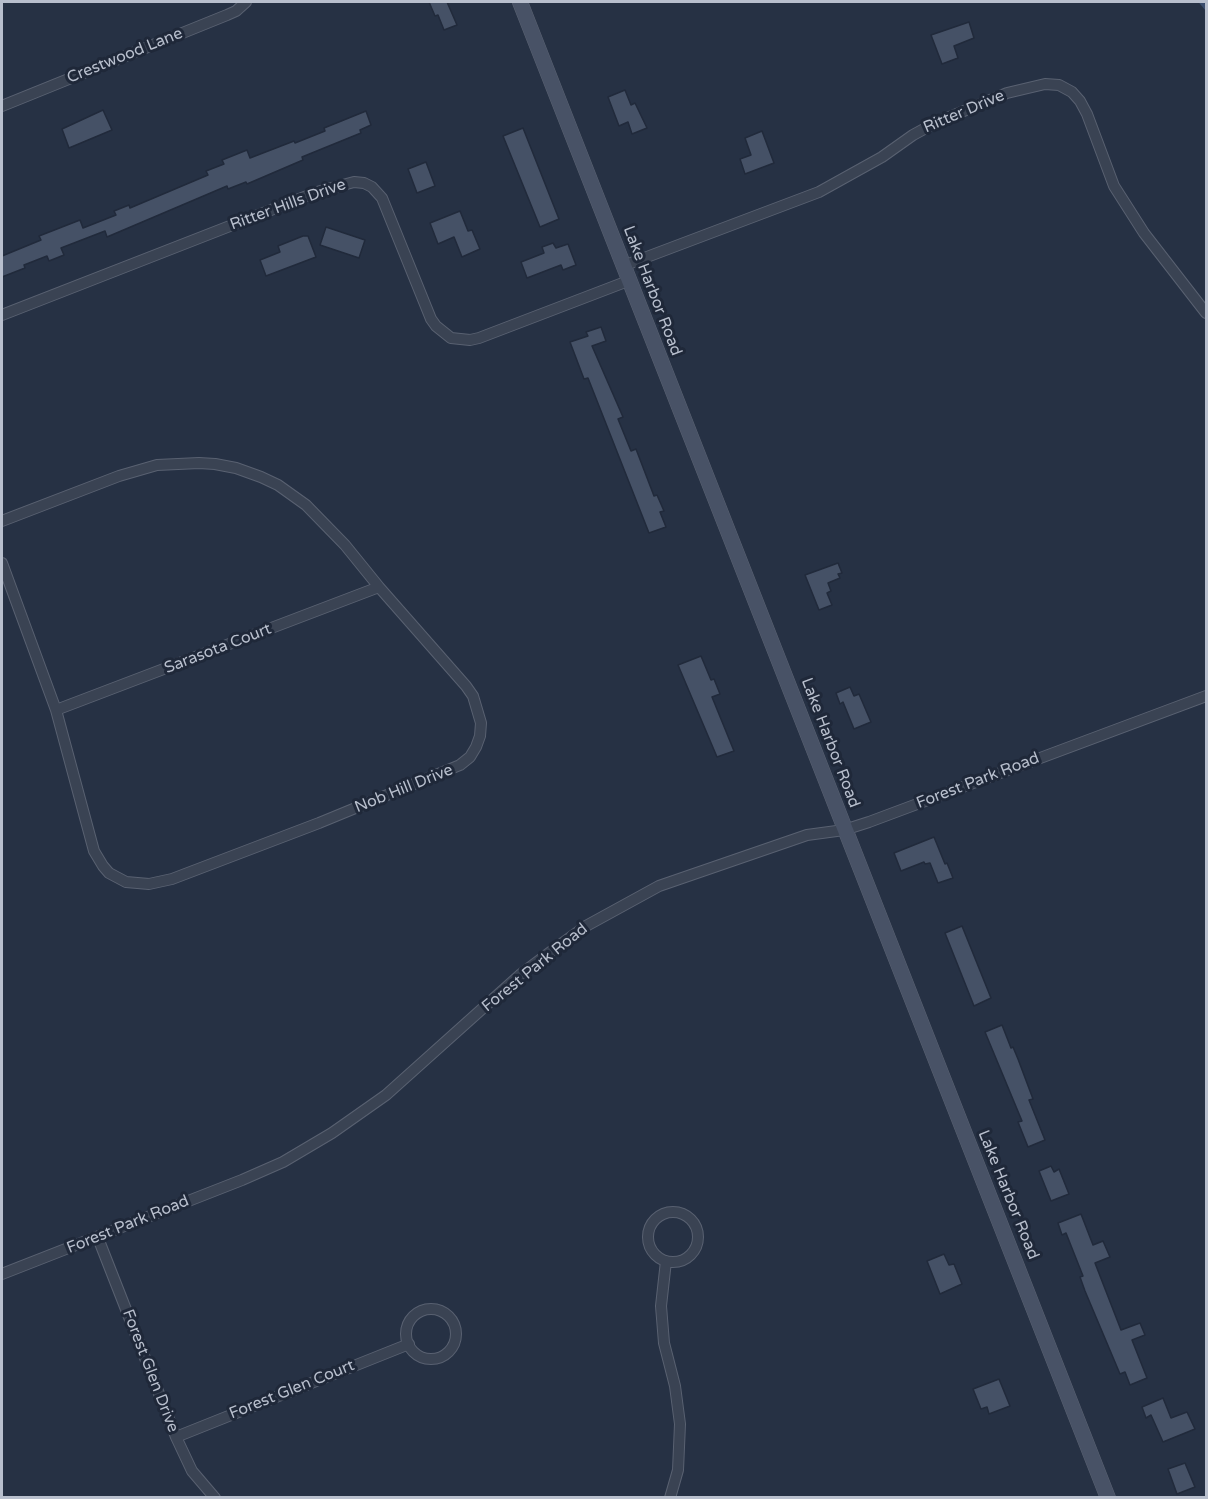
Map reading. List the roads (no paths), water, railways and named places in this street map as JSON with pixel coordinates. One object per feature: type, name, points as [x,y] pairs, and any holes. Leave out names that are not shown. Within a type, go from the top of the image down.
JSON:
[{"type":"street","name":"Crestwood Lane","points":[[2,106],[227,15],[246,2]]},
{"type":"street","name":"Lake Harbor Road","points":[[520,2],[1108,1497]]},
{"type":"street","name":"Ritter Drive","points":[[626,274],[819,192],[866,166],[934,123],[1007,93],[1045,84],[1059,85],[1072,92],[1080,101],[1088,114],[1114,186],[1144,233],[1206,313]]},
{"type":"street","name":"Ritter Hills Drive","points":[[2,315],[317,192],[354,182],[372,187],[382,198],[431,319],[436,327],[451,338],[470,340],[479,338],[626,274]]},
{"type":"street","name":"Nob Hill Drive","points":[[2,521],[146,468],[173,463],[215,464],[236,468],[278,485],[306,505],[345,545],[473,696],[481,723],[476,747],[470,757],[460,765],[442,774],[276,839],[158,883],[126,882],[117,878],[103,866],[94,851],[56,710],[2,563]]},
{"type":"street","name":"Sarasota Court","points":[[56,710],[379,587]]},
{"type":"street","name":"Forest Park Road","points":[[2,1274],[98,1238],[283,1162],[332,1133],[386,1095],[521,974],[586,926],[659,886],[807,835],[844,830],[1206,696]]},
{"type":"street","points":[[679,1213],[686,1216],[697,1228],[697,1244],[694,1251],[681,1261],[666,1261],[652,1251],[648,1244],[650,1226],[662,1214],[679,1213]]},
{"type":"street","name":"Forest Glen Drive","points":[[98,1238],[176,1437],[192,1471],[215,1497]]},
{"type":"street","points":[[666,1261],[662,1306],[664,1343],[675,1386],[680,1424],[678,1470],[670,1497]]},
{"type":"street","points":[[437,1310],[444,1313],[454,1325],[455,1342],[445,1355],[428,1359],[413,1351],[408,1344],[407,1328],[415,1315],[422,1311],[437,1310]]},
{"type":"street","name":"Forest Glen Court","points":[[176,1437],[408,1344]]},
{"type":"waterway","points":[[1201,2],[1206,8]]}]
